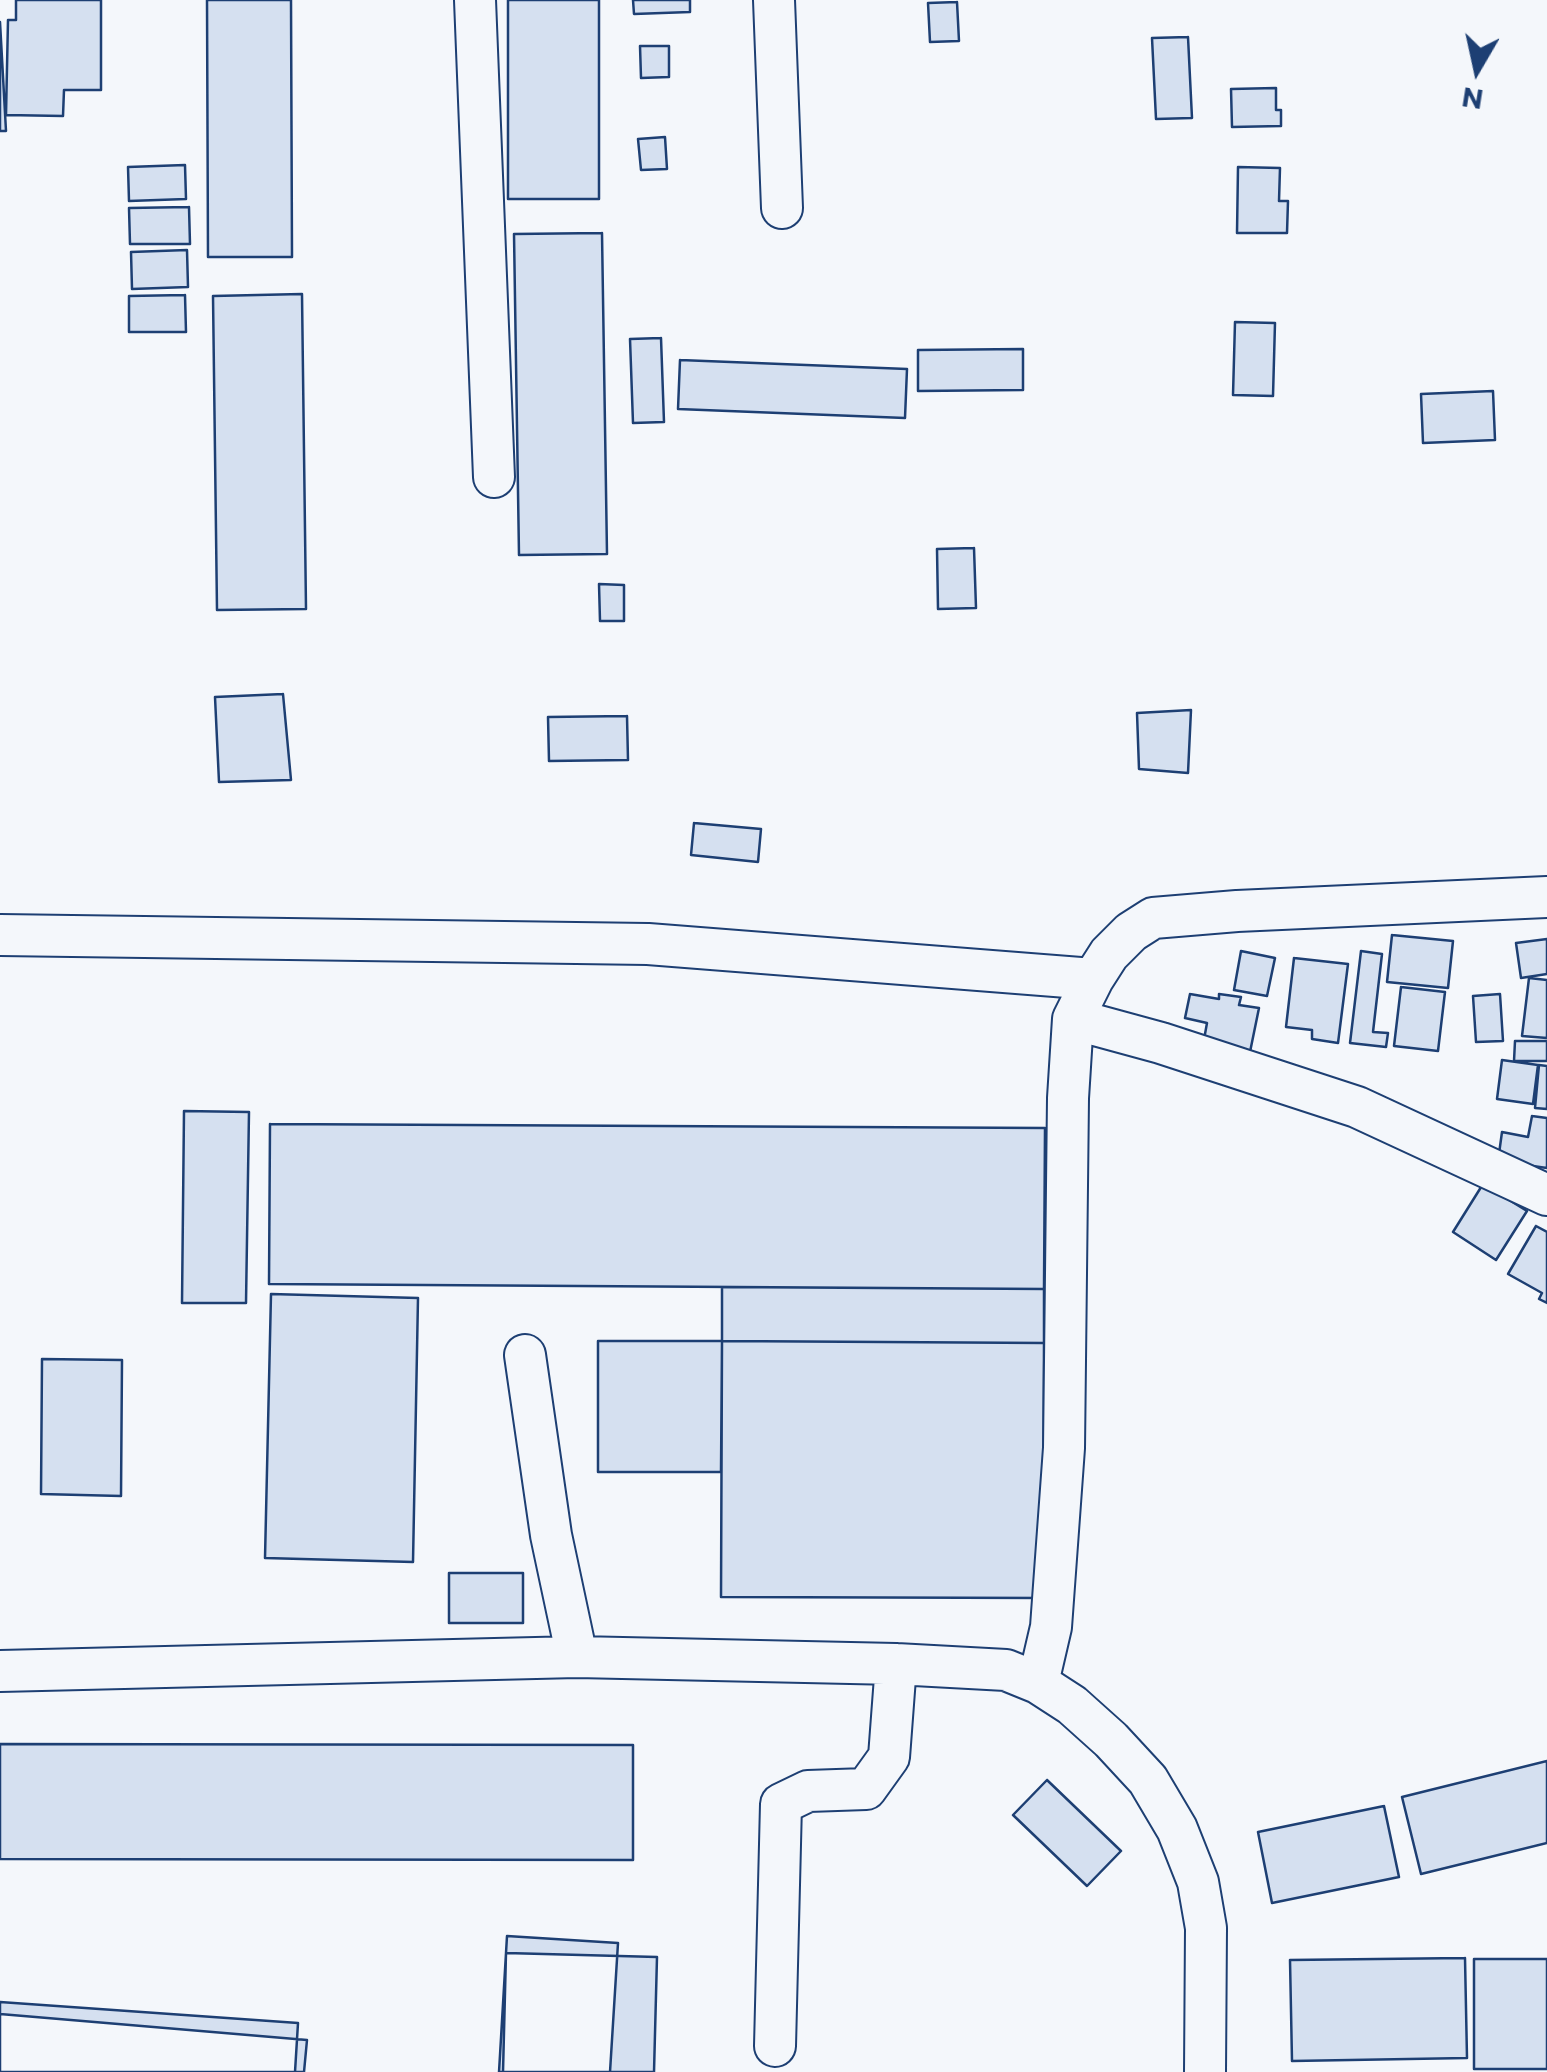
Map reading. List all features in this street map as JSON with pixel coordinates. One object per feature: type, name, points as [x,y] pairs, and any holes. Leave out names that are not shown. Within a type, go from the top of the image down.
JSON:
[{"type":"street","points":[[475,0],[494,477]]},
{"type":"street","points":[[774,0],[782,208]]},
{"type":"street","points":[[1038,1682],[1051,1628],[1064,1448],[1068,1098],[1073,1018],[1093,980],[1110,954],[1153,918],[1547,897]]},
{"type":"street","points":[[0,934],[648,944],[1093,980]]},
{"type":"street","points":[[1073,1018],[1161,1042],[1358,1106],[1547,1196]]},
{"type":"street","points":[[525,1355],[550,1535],[577,1657]]},
{"type":"street","points":[[0,1671],[577,1657],[1006,1670],[1038,1682],[1072,1705],[1111,1740],[1148,1780],[1177,1828],[1198,1882],[1206,1928],[1205,2072]]},
{"type":"street","points":[[775,2046],[781,1804],[808,1791],[866,1789],[889,1756],[896,1664]]},
{"type":"building","points":[[16,0],[101,0],[101,90],[64,90],[63,116],[6,115],[8,20],[16,20]]},
{"type":"building","points":[[207,0],[291,0],[292,257],[208,257]]},
{"type":"building","points":[[508,0],[599,0],[599,199],[508,199]]},
{"type":"building","points":[[633,0],[690,0],[690,12],[634,14]]},
{"type":"building","points":[[957,2],[959,41],[930,42],[928,3]]},
{"type":"building","points":[[0,22],[6,131],[0,131]]},
{"type":"building","points":[[1188,37],[1192,118],[1156,119],[1152,38]]},
{"type":"building","points":[[640,46],[669,46],[669,77],[641,78]]},
{"type":"building","points":[[1276,88],[1281,126],[1232,127],[1231,89]]},
{"type":"building","points":[[665,137],[667,169],[641,170],[638,139]]},
{"type":"building","points":[[185,165],[186,199],[129,201],[128,167]]},
{"type":"building","points":[[1238,167],[1280,168],[1279,201],[1288,201],[1287,233],[1237,233]]},
{"type":"building","points":[[189,207],[190,244],[130,244],[129,208]]},
{"type":"building","points":[[602,233],[607,554],[519,555],[514,234]]},
{"type":"building","points":[[187,250],[188,287],[132,289],[131,252]]},
{"type":"building","points":[[302,294],[306,609],[217,610],[213,296]]},
{"type":"building","points":[[185,295],[186,332],[129,332],[129,296]]},
{"type":"building","points":[[1235,322],[1275,323],[1273,396],[1233,395]]},
{"type":"building","points":[[661,338],[664,422],[633,423],[630,339]]},
{"type":"building","points":[[1023,349],[1023,390],[918,391],[918,350]]},
{"type":"building","points":[[680,360],[907,369],[905,418],[678,409]]},
{"type":"building","points":[[1493,391],[1495,440],[1423,443],[1421,394]]},
{"type":"building","points":[[974,548],[976,608],[938,609],[937,549]]},
{"type":"building","points":[[599,584],[624,585],[624,621],[600,621]]},
{"type":"building","points":[[283,694],[291,780],[219,782],[215,697]]},
{"type":"building","points":[[1191,710],[1188,773],[1139,769],[1137,713]]},
{"type":"building","points":[[627,716],[628,760],[549,761],[548,717]]},
{"type":"building","points":[[694,823],[761,829],[758,862],[691,855]]},
{"type":"building","points":[[1392,935],[1453,941],[1448,988],[1387,982]]},
{"type":"building","points":[[1547,939],[1547,974],[1521,978],[1516,943]]},
{"type":"building","points":[[1241,951],[1275,958],[1267,996],[1234,990]]},
{"type":"building","points":[[1361,951],[1382,954],[1373,1032],[1388,1033],[1386,1047],[1350,1043]]},
{"type":"building","points":[[1294,958],[1348,964],[1338,1043],[1312,1039],[1312,1030],[1286,1027]]},
{"type":"building","points":[[1529,978],[1547,980],[1547,1038],[1522,1036]]},
{"type":"building","points":[[1401,987],[1445,992],[1438,1051],[1394,1046]]},
{"type":"building","points":[[1190,994],[1219,999],[1219,994],[1241,997],[1239,1005],[1259,1008],[1250,1052],[1203,1045],[1207,1023],[1185,1018]]},
{"type":"building","points":[[1500,994],[1503,1041],[1476,1042],[1473,996]]},
{"type":"building","points":[[1515,1041],[1547,1041],[1547,1061],[1514,1061]]},
{"type":"building","points":[[1502,1060],[1538,1065],[1533,1104],[1497,1099]]},
{"type":"building","points":[[1539,1065],[1547,1066],[1547,1109],[1535,1108]]},
{"type":"building","points":[[184,1111],[249,1112],[246,1303],[182,1303]]},
{"type":"building","points":[[1532,1116],[1547,1118],[1547,1168],[1498,1161],[1502,1132],[1528,1137]]},
{"type":"building","points":[[270,1124],[1045,1128],[1044,1289],[269,1284]]},
{"type":"building","points":[[1483,1184],[1527,1211],[1496,1260],[1453,1232]]},
{"type":"building","points":[[1536,1226],[1547,1232],[1547,1303],[1539,1299],[1542,1293],[1508,1274]]},
{"type":"building","points":[[722,1287],[1044,1289],[1044,1343],[722,1341]]},
{"type":"building","points":[[271,1294],[418,1298],[413,1562],[265,1558]]},
{"type":"building","points":[[598,1341],[722,1341],[721,1472],[598,1472]]},
{"type":"building","points":[[722,1341],[1044,1343],[1043,1598],[721,1597]]},
{"type":"building","points":[[42,1359],[122,1360],[121,1496],[41,1494]]},
{"type":"building","points":[[449,1573],[523,1573],[523,1623],[449,1623]]},
{"type":"building","points":[[0,1744],[633,1745],[633,1860],[0,1859]]},
{"type":"building","points":[[1547,1761],[1547,1843],[1421,1874],[1402,1797]]},
{"type":"building","points":[[1047,1780],[1121,1851],[1087,1886],[1013,1815]]},
{"type":"building","points":[[1384,1806],[1399,1877],[1272,1903],[1258,1832]]},
{"type":"building","points":[[507,1936],[618,1943],[610,2072],[499,2072]]},
{"type":"building","points":[[506,1953],[657,1957],[654,2072],[503,2072]]},
{"type":"building","points":[[1465,1958],[1467,2058],[1292,2061],[1290,1960]]},
{"type":"building","points":[[1474,1959],[1547,1959],[1547,2069],[1474,2069]]},
{"type":"building","points":[[0,2002],[298,2023],[295,2072],[0,2072]]},
{"type":"building","points":[[0,2014],[307,2040],[304,2072],[0,2072]]}]
